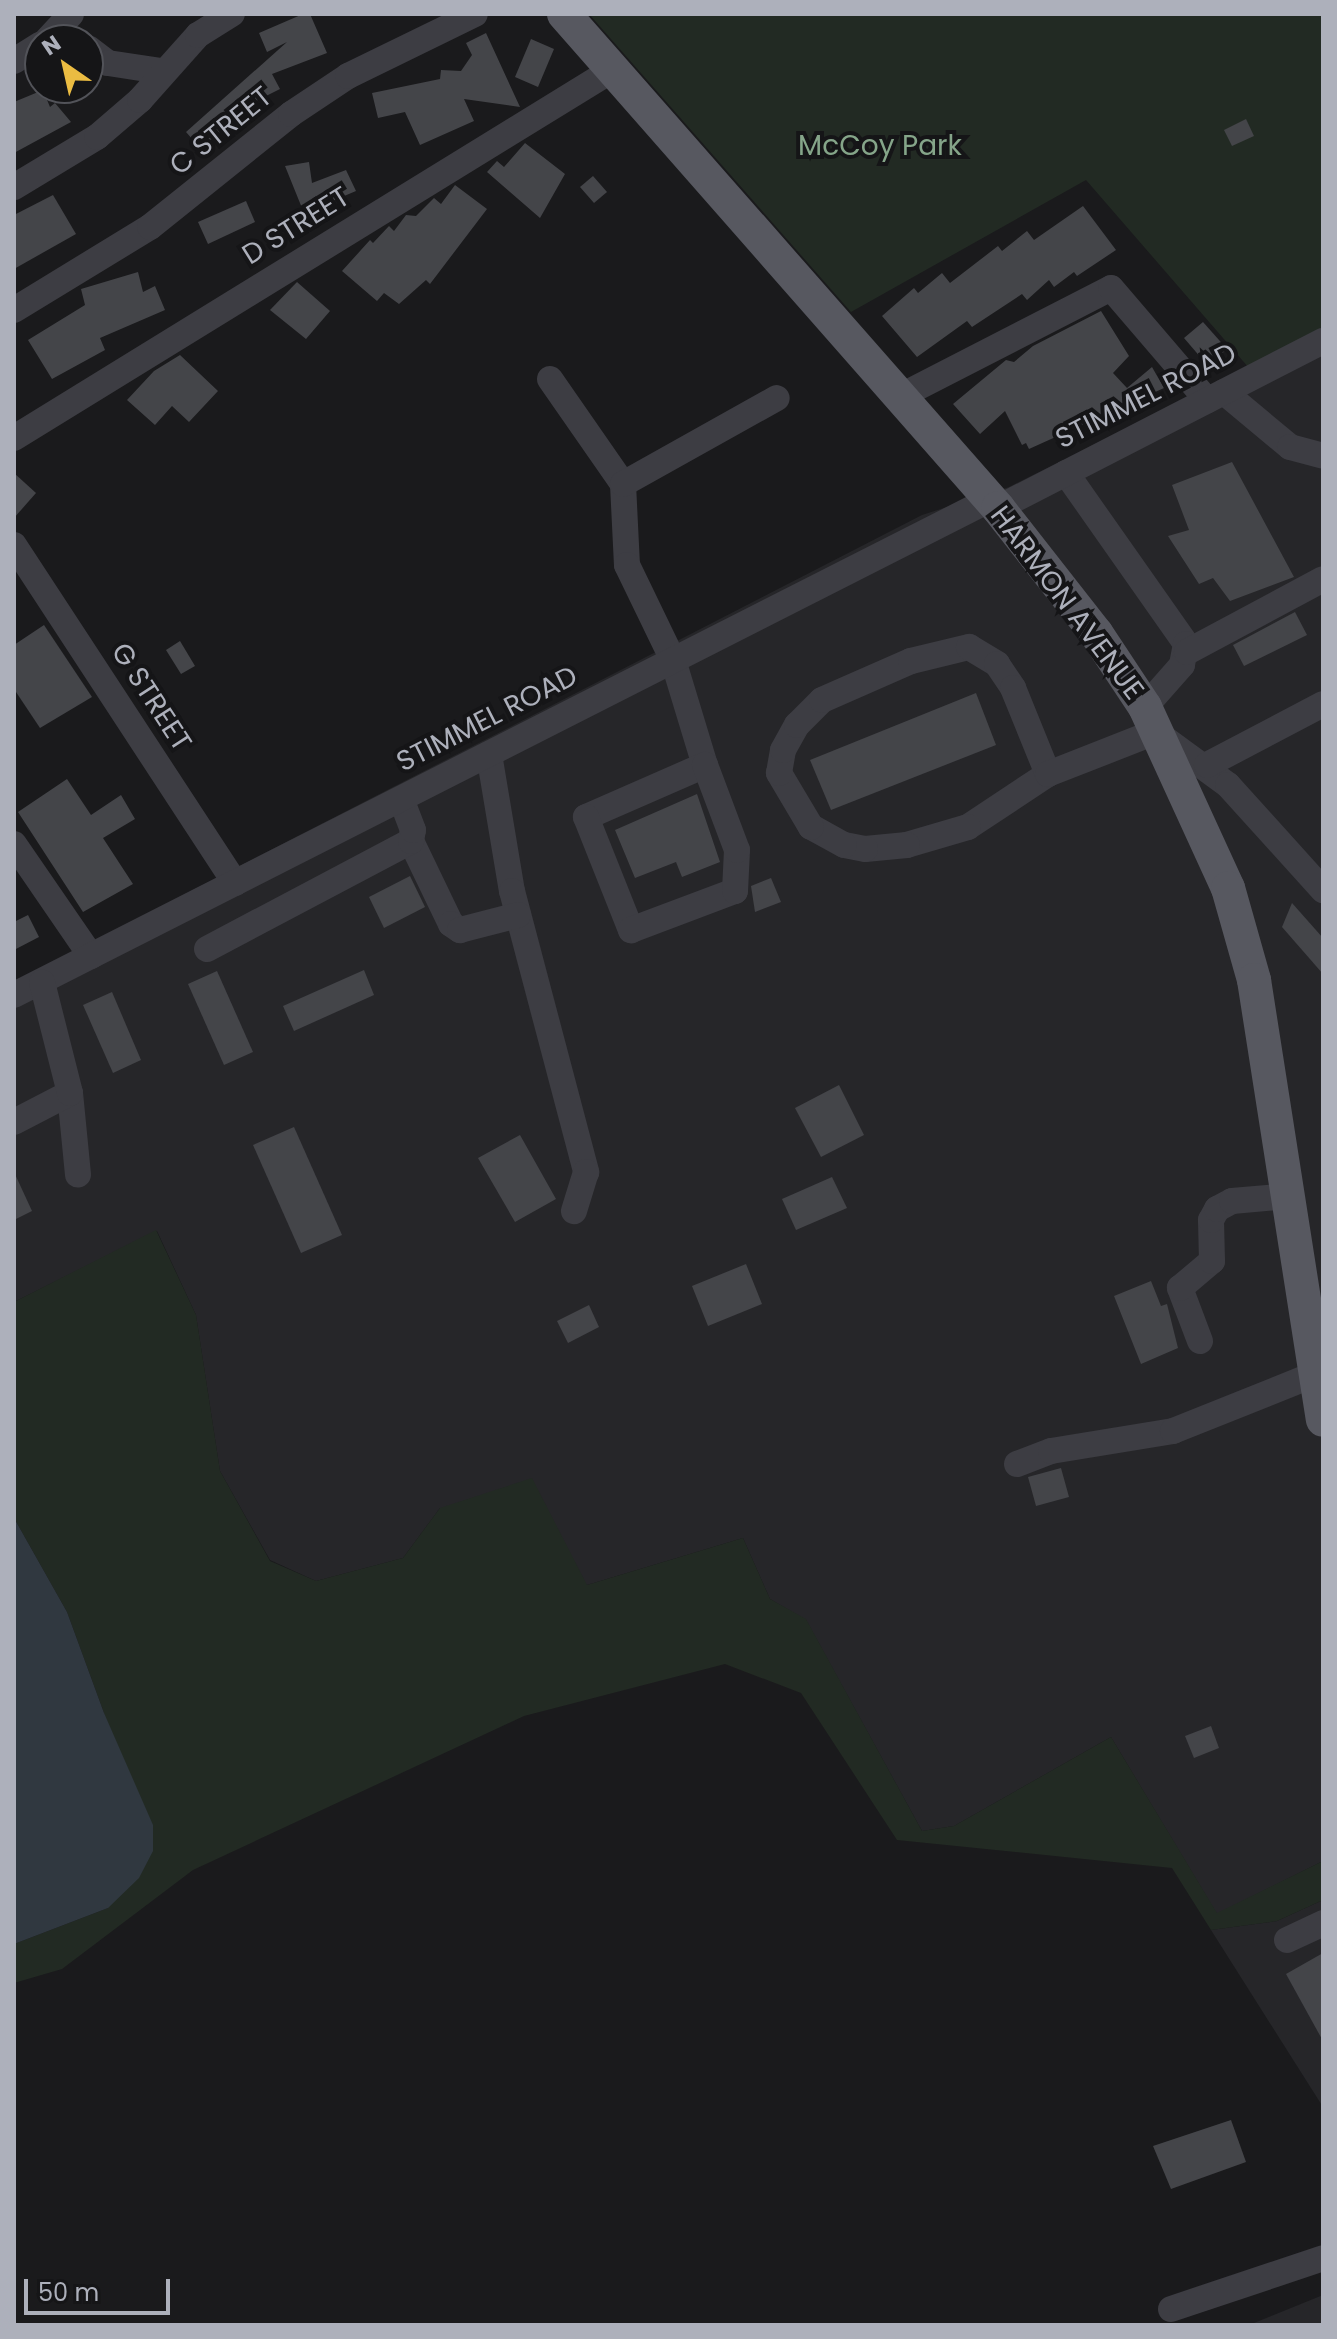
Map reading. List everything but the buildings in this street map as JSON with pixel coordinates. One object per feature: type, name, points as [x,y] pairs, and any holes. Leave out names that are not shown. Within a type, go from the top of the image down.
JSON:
[{"type":"main road","name":"HARMON AVENUE","points":[[564,14],[994,504],[1096,633],[1155,725],[1228,888],[1254,980],[1288,1196],[1311,1281],[1313,1375],[1323,1420]]},
{"type":"street","points":[[14,187],[97,137],[140,100],[161,71],[198,35],[232,14]]},
{"type":"street","name":"C STREET","points":[[14,310],[150,227],[291,114],[348,76],[475,14]]},
{"type":"street","points":[[104,60],[161,71]]},
{"type":"street","name":"D STREET","points":[[14,438],[612,70]]},
{"type":"street","points":[[899,397],[1111,288],[1216,396],[1290,447],[1323,456]]},
{"type":"street","name":"STIMMEL ROAD","points":[[14,995],[673,660],[994,504],[1066,473],[1323,341]]},
{"type":"street","points":[[550,379],[623,484],[627,565],[673,660],[705,765],[737,850],[735,891],[631,930],[586,817],[705,765]]},
{"type":"street","points":[[623,484],[777,398]]},
{"type":"street","points":[[1048,774],[1013,688],[997,664],[969,647],[911,661],[822,700],[797,725],[783,750],[779,773],[811,827],[844,845],[865,849],[907,845],[968,827],[1048,774],[1155,725],[1187,652],[1186,644],[1066,473]]},
{"type":"street","name":"G STREET","points":[[14,545],[235,883]]},
{"type":"street","points":[[1187,652],[1323,579]]},
{"type":"street","points":[[1207,765],[1323,704]]},
{"type":"street","points":[[1155,725],[1207,765],[1323,890]]},
{"type":"street","points":[[489,754],[518,915],[586,1172],[574,1211]]},
{"type":"street","points":[[401,799],[413,830],[411,841],[451,924],[460,930],[518,915]]},
{"type":"street","points":[[207,949],[411,841]]},
{"type":"street","points":[[14,844],[91,956]]},
{"type":"street","points":[[42,982],[70,1093],[78,1175]]},
{"type":"street","points":[[14,1122],[70,1093]]},
{"type":"street","points":[[1200,1341],[1180,1288],[1212,1261],[1211,1220],[1217,1209],[1232,1201],[1288,1196]]},
{"type":"street","points":[[1017,1464],[1051,1451],[1173,1431],[1313,1375]]},
{"type":"street","points":[[1287,1940],[1323,1923]]},
{"type":"street","points":[[1171,2309],[1323,2258]]},
{"type":"shaded area","points":[[1323,330],[1323,1861],[1217,1914],[1111,1737],[954,1826],[922,1831],[806,1620],[770,1599],[743,1538],[587,1585],[440,1508],[403,1558],[316,1581],[270,1560],[220,1471],[196,1315],[157,1231],[14,1302],[14,982],[922,515],[1009,487]]},
{"type":"shaded area","points":[[14,1518],[67,1612],[104,1713],[153,1825],[153,1851],[139,1878],[108,1908],[14,1944]]},
{"type":"shaded area","points":[[1323,1900],[1323,2107],[1211,1930],[1277,1921]]},
{"type":"shaded area","points":[[1323,2295],[1323,2325],[1249,2325]]},
{"type":"green space","name":"McCoy Park","points":[[589,14],[1323,14],[1323,330],[1249,368],[1086,180],[851,312]]},
{"type":"green space","points":[[156,1230],[196,1315],[220,1471],[270,1561],[316,1581],[403,1558],[440,1508],[532,1478],[587,1585],[743,1538],[770,1599],[806,1619],[922,1831],[954,1826],[1111,1737],[1217,1913],[1323,1861],[1323,1900],[1277,1921],[1211,1930],[1172,1868],[897,1840],[801,1693],[725,1664],[524,1716],[193,1870],[62,1969],[14,1983],[14,1944],[108,1908],[104,1713],[67,1612],[14,1518],[14,1302]]}]
